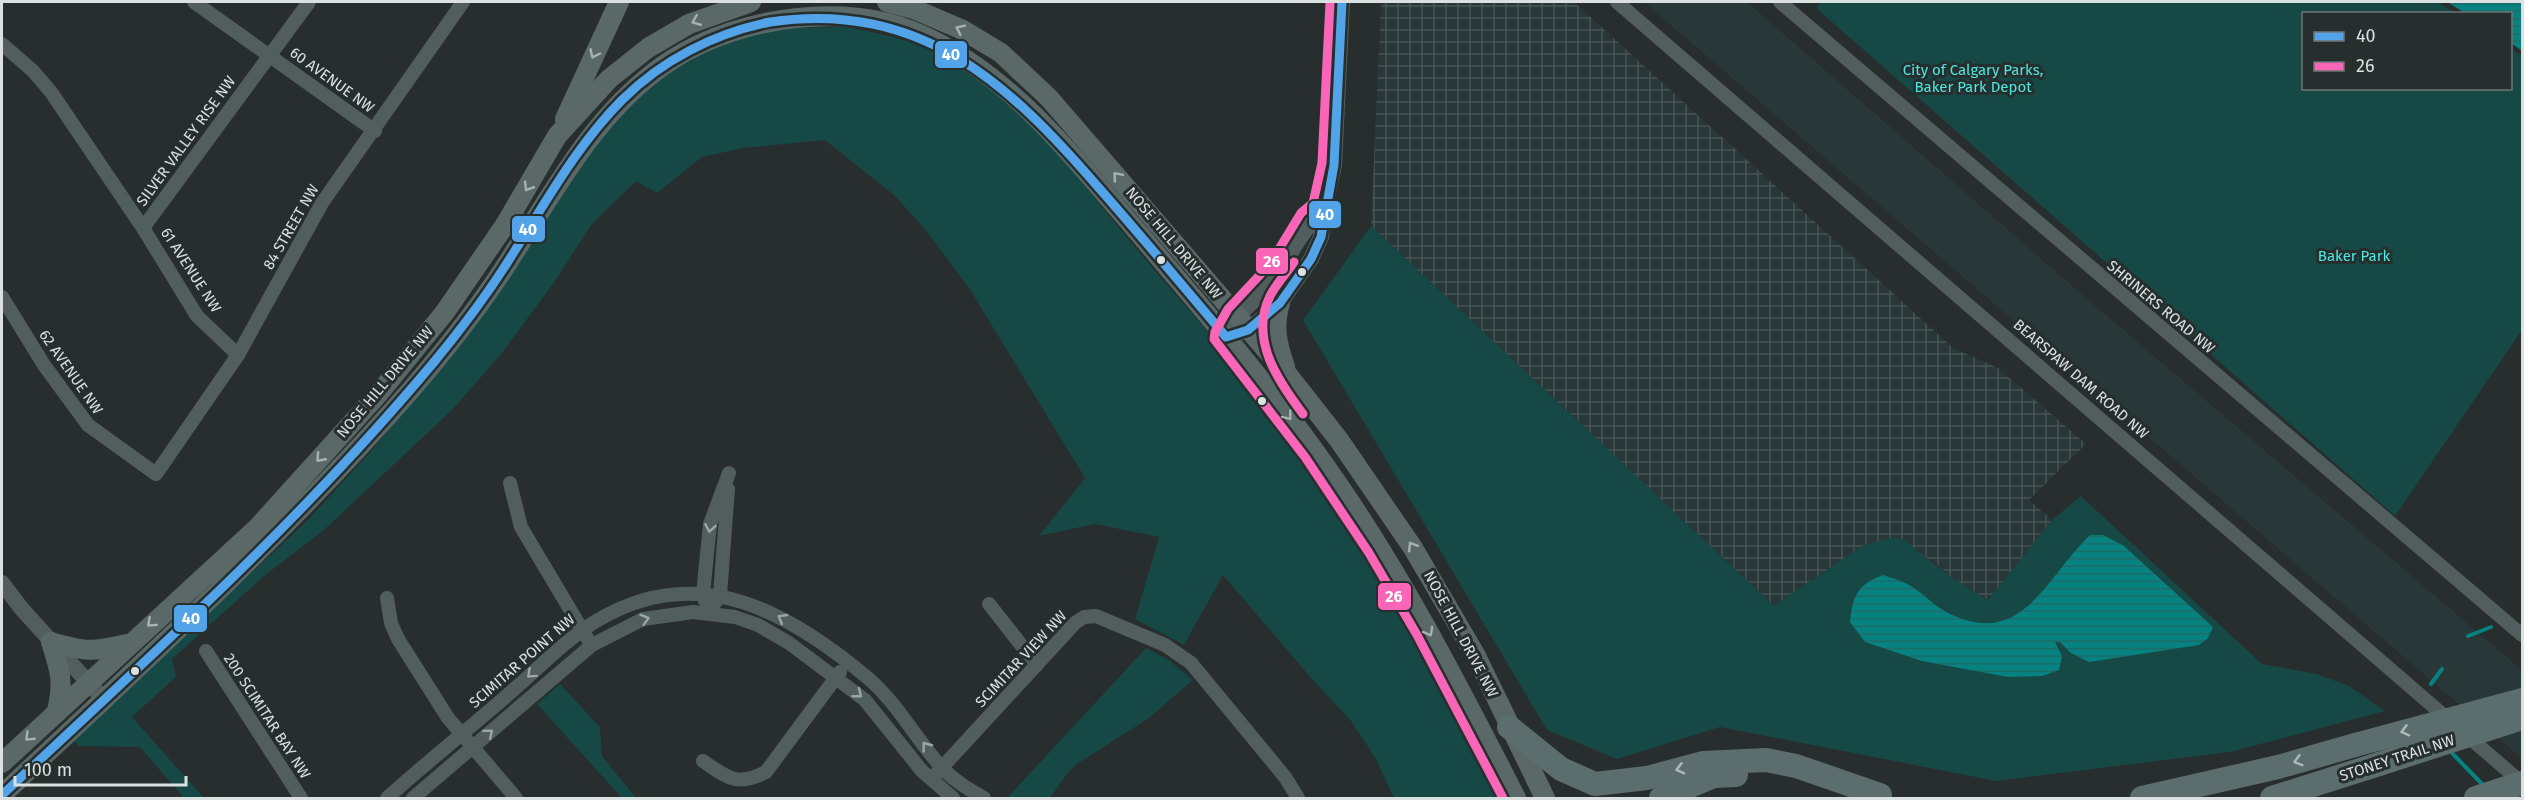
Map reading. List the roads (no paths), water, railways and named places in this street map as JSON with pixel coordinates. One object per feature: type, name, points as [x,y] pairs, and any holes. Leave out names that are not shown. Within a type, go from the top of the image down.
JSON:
[{"type":"highway","points":[[2142,798],[2278,767],[2523,700]]},
{"type":"highway","name":"STONEY TRAIL NW","points":[[2272,798],[2523,718]]},
{"type":"highway","points":[[1509,727],[1561,769],[1595,784],[1647,778],[1703,763],[1766,760],[1796,766],[1890,797]]},
{"type":"highway","points":[[1661,798],[1714,776],[1747,774],[1791,777],[1890,797]]},
{"type":"highway","points":[[2476,798],[2523,783]]},
{"type":"main road","points":[[557,136],[619,2]]},
{"type":"main road","name":"NOSE HILL DRIVE NW","points":[[2,763],[258,526],[380,392],[445,312],[485,254],[557,136],[609,79],[648,48],[689,24],[751,2]]},
{"type":"main road","name":"NOSE HILL DRIVE NW","points":[[887,2],[914,9],[963,30],[1001,53],[1056,106],[1288,375],[1339,440],[1413,548],[1476,656],[1545,798]]},
{"type":"main road","name":"NOSE HILL DRIVE NW","points":[[2,795],[303,509],[411,390],[497,280],[596,130],[624,99],[673,59],[728,33],[797,17],[853,18],[916,32],[962,56],[992,76],[1018,100],[1108,198],[1226,337],[1327,468],[1369,531],[1461,690],[1516,798]]},
{"type":"main road","points":[[1280,303],[1275,322],[1276,339],[1288,375]]},
{"type":"main road","points":[[51,642],[81,651],[94,651],[129,643]]},
{"type":"main road","points":[[51,642],[62,680],[57,711]]},
{"type":"street","name":"60 AVENUE NW","points":[[194,2],[375,131]]},
{"type":"street","name":"SILVER VALLEY RISE NW","points":[[2,45],[33,71],[51,92],[143,228],[309,2]]},
{"type":"street","name":"84 STREET NW","points":[[156,474],[238,355],[322,203],[375,131],[463,2]]},
{"type":"street","points":[[1242,323],[1280,303],[1311,259],[1322,237],[1324,210],[1334,165],[1342,2]]},
{"type":"street","name":"BEARSPAW DAM ROAD NW","points":[[1617,2],[2523,783]]},
{"type":"street","name":"SHRINERS ROAD NW","points":[[1780,2],[2523,635]]},
{"type":"street","points":[[1226,337],[1242,323],[1280,271],[1311,220],[1324,210]]},
{"type":"street","name":"61 AVENUE NW","points":[[143,228],[197,316],[238,355]]},
{"type":"street","name":"62 AVENUE NW","points":[[2,297],[44,365],[88,425],[156,474]]},
{"type":"street","points":[[729,473],[720,596],[708,612],[703,594],[710,524],[729,473]]},
{"type":"street","points":[[510,483],[521,527],[592,645]]},
{"type":"street","points":[[2,583],[51,642],[104,700]]},
{"type":"street","name":"SCIMITAR POINT NW","points":[[387,798],[583,630],[628,605],[669,595],[703,594],[736,599],[780,616],[847,663],[886,696],[942,768],[959,783],[984,798]]},
{"type":"street","points":[[387,598],[391,623],[398,639],[461,736],[516,798]]},
{"type":"street","points":[[989,604],[1037,665]]},
{"type":"street","points":[[413,798],[592,645],[643,619],[680,612],[708,612],[735,617],[765,628],[836,678],[872,707],[931,780],[953,798]]},
{"type":"street","name":"SCIMITAR VIEW NW","points":[[931,780],[1075,623],[1090,616],[1100,616],[1165,645],[1191,663],[1285,777],[1298,798]]},
{"type":"street","name":"200 SCIMITAR BAY NW","points":[[206,651],[301,798]]},
{"type":"street","points":[[703,761],[730,780],[754,778],[766,772],[847,663]]},
{"type":"water","points":[[2447,2],[2522,2],[2522,51],[2512,44],[2512,12],[2463,12]]},
{"type":"water","points":[[2090,535],[2103,535],[2124,546],[2213,627],[2208,638],[2199,645],[2089,662],[2071,653],[2060,642],[2055,642],[2062,656],[2059,670],[2042,676],[2008,677],[1922,661],[1865,642],[1850,622],[1858,592],[1867,583],[1883,575],[1909,585],[1946,612],[1972,622],[1994,623],[2013,616],[2029,605]]},
{"type":"waterway","points":[[2468,636],[2491,627]]},
{"type":"waterway","points":[[2431,684],[2442,669]]},
{"type":"waterway","points":[[2449,750],[2485,787]]},
{"type":"park label","name":"City of Calgary Parks, Baker Park Depot","points":[[1973,78]]},
{"type":"park label","name":"Baker Park","points":[[2354,256]]}]
